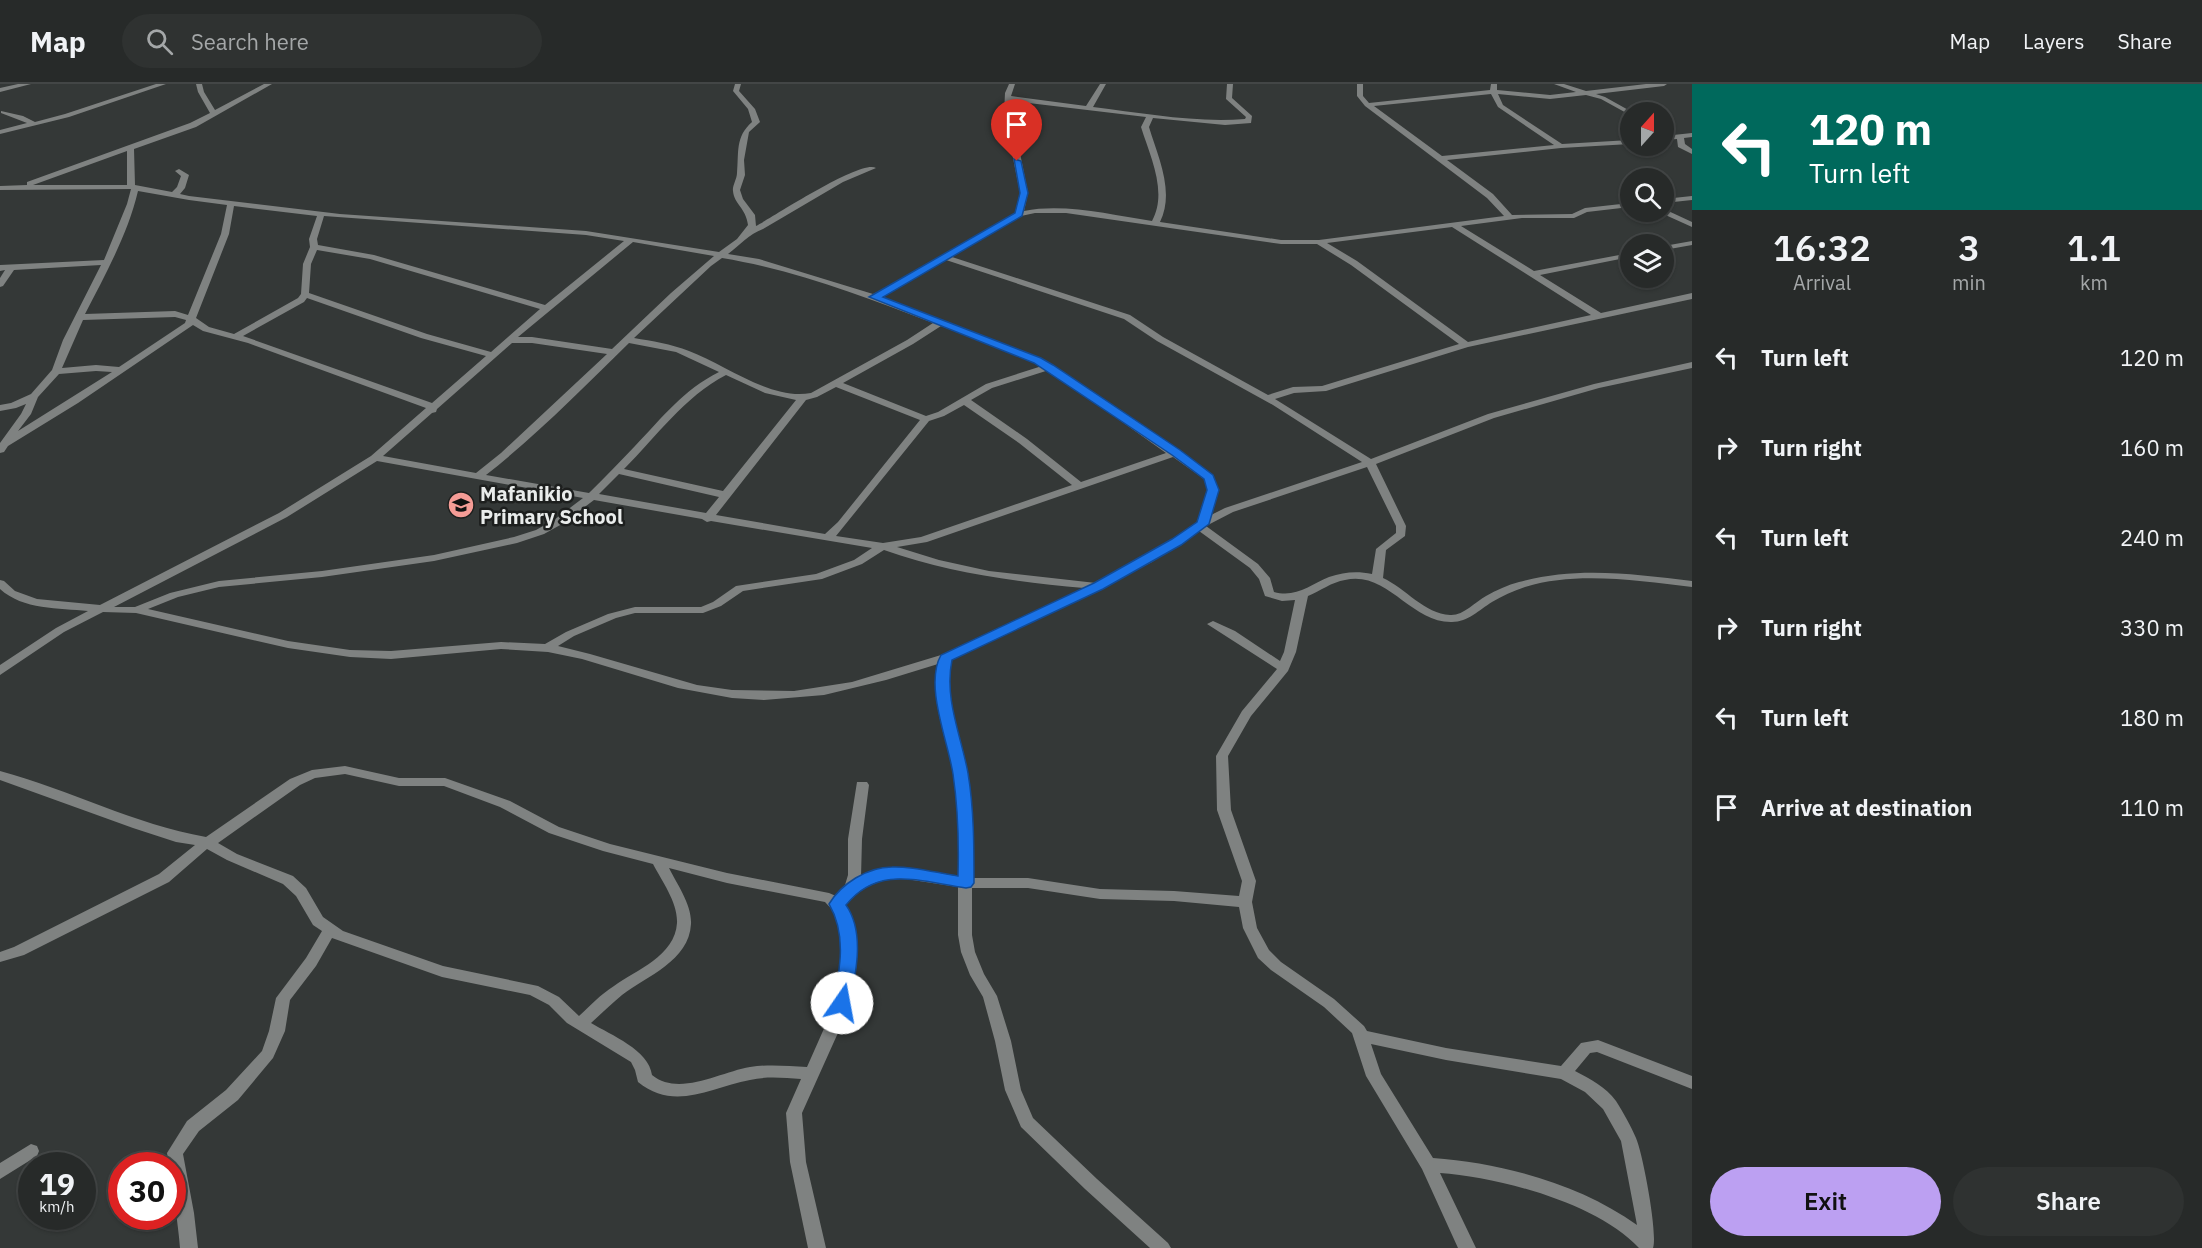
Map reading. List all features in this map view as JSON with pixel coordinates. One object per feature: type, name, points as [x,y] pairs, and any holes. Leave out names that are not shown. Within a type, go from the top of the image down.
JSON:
[{"type":"street","points":[[0,90],[28,84]]},
{"type":"street","points":[[0,132],[67,116],[163,84]]},
{"type":"street","points":[[199,84],[214,114]]},
{"type":"street","points":[[21,188],[184,129],[269,84]]},
{"type":"street","points":[[478,476],[505,456],[674,295],[749,231],[753,225],[751,215],[739,199],[736,190],[741,175],[740,160],[746,131],[756,122],[756,119],[747,101],[736,91],[738,84]]},
{"type":"street","points":[[1012,84],[1008,98],[1008,113],[1024,193],[1019,214]]},
{"type":"street","points":[[1089,107],[1103,84]]},
{"type":"street","points":[[1008,98],[1210,122],[1248,121],[1250,117],[1229,99],[1230,84]]},
{"type":"street","points":[[1360,84],[1360,96],[1367,105],[1490,196],[1510,217]]},
{"type":"street","points":[[1494,84],[1493,93],[1500,106],[1561,146]]},
{"type":"street","points":[[1557,84],[1603,98],[1620,107]]},
{"type":"street","points":[[1367,105],[1493,93],[1540,98],[1664,84]]},
{"type":"street","points":[[3,112],[21,117],[34,124]]},
{"type":"street","points":[[1150,116],[1145,127],[1162,181],[1159,217],[1154,225]]},
{"type":"street","points":[[1674,140],[1680,141],[1692,135]]},
{"type":"street","points":[[1680,141],[1692,152]]},
{"type":"street","points":[[1439,159],[1561,146],[1620,143]]},
{"type":"street","points":[[2,447],[26,414],[34,396],[56,370],[107,262],[131,204],[133,188],[131,149]]},
{"type":"street","points":[[749,231],[760,227],[840,180],[872,168]]},
{"type":"street","points":[[174,195],[184,180],[185,175],[179,171]]},
{"type":"street","points":[[0,188],[133,188],[321,214],[631,239],[756,261],[874,297],[1038,360],[1050,367],[1209,478],[1213,490],[1201,525]]},
{"type":"street","points":[[1674,200],[1692,198]]},
{"type":"street","points":[[2,447],[68,406],[193,316],[225,234],[231,203]]},
{"type":"street","points":[[874,297],[890,290],[1019,214],[1059,210],[1258,240],[1319,242],[1510,217],[1569,217],[1585,210],[1620,206]]},
{"type":"street","points":[[235,337],[301,300],[321,214]]},
{"type":"street","points":[[1674,216],[1692,225]]},
{"type":"street","points":[[1452,224],[1599,316]]},
{"type":"street","points":[[0,671],[44,639],[283,515],[375,458],[433,410],[546,308],[631,239]]},
{"type":"street","points":[[1319,242],[1354,263],[1466,345]]},
{"type":"street","points":[[1674,246],[1692,243]]},
{"type":"street","points":[[314,247],[371,257],[546,308]]},
{"type":"street","points":[[945,257],[1121,315],[1267,398],[1370,463],[1401,526],[1401,534],[1381,549],[1378,554],[1377,579]]},
{"type":"street","points":[[1533,274],[1620,257]]},
{"type":"street","points":[[0,268],[107,262]]},
{"type":"street","points":[[0,284],[11,268]]},
{"type":"street","points":[[304,294],[424,336],[492,356]]},
{"type":"street","points":[[1267,398],[1293,390],[1323,389],[1466,345],[1692,296]]},
{"type":"street","points":[[80,317],[176,314],[193,316],[206,329],[427,404],[433,410]]},
{"type":"street","points":[[707,519],[802,398],[835,383],[939,323]]},
{"type":"street","points":[[509,340],[532,340],[613,352]]},
{"type":"street","points":[[627,340],[687,353],[782,394],[802,398]]},
{"type":"street","points":[[0,583],[11,593],[34,602],[136,610],[269,642],[352,654],[384,655],[508,646],[547,648],[696,688],[735,695],[799,696],[852,687],[945,658],[1098,586],[1157,554],[1201,525],[1229,510],[1370,463],[1491,416],[1597,386],[1692,364]]},
{"type":"street","points":[[828,538],[859,504],[901,445],[926,419],[941,414],[989,386],[1050,367]]},
{"type":"street","points":[[56,370],[120,369]]},
{"type":"street","points":[[136,610],[174,595],[219,584],[322,574],[434,558],[494,546],[540,532],[558,522],[592,496],[677,405],[706,382],[727,371]]},
{"type":"street","points":[[835,383],[926,419]]},
{"type":"street","points":[[0,408],[13,406],[34,396]]},
{"type":"street","points":[[964,400],[1023,441],[1079,486]]},
{"type":"street","points":[[547,648],[570,634],[612,616],[635,610],[703,610],[717,604],[740,588],[818,577],[858,562],[883,546],[923,540],[1176,453]]},
{"type":"street","points":[[375,458],[592,496],[707,519],[883,546],[922,560],[983,575],[1098,586]]},
{"type":"street","points":[[616,471],[725,495]]},
{"type":"street","points":[[1201,525],[1254,566],[1264,578],[1269,594],[1289,598],[1302,596],[1325,582],[1345,575],[1359,574],[1377,579],[1428,611],[1451,619],[1515,587],[1537,581],[1581,576],[1621,577],[1692,584]]},
{"type":"street","points":[[1302,596],[1290,652],[1283,667],[1251,706],[1222,756],[1224,810],[1249,882],[1245,902],[1250,928],[1263,954],[1354,1024],[1362,1036],[1366,1056],[1374,1076],[1428,1165],[1467,1248]]},
{"type":"street","points":[[1213,624],[1226,629],[1266,659],[1283,667]]},
{"type":"street","points":[[945,658],[942,673],[943,700],[960,773],[966,825],[965,935],[968,952],[977,975],[990,996],[1003,1041],[1013,1090],[1028,1122],[1091,1184],[1162,1248]]},
{"type":"street","points":[[0,957],[20,951],[164,878],[182,867],[205,842],[218,837],[295,782],[312,774],[345,770],[399,782],[445,782],[505,804],[554,830],[608,848],[727,878],[829,898],[845,915],[850,961],[838,1016],[794,1113],[798,1162],[817,1248]]},
{"type":"street","points":[[0,775],[138,825],[176,837],[205,842],[232,857],[288,880],[302,891],[318,921],[338,935],[442,970],[533,990],[554,1001],[572,1019],[636,1058],[648,1082],[667,1088],[694,1089],[749,1073],[772,1071],[811,1074]]},
{"type":"street","points":[[852,887],[862,785]]},
{"type":"street","points":[[581,1023],[618,991],[662,961],[674,950],[680,940],[684,923],[675,894],[658,861]]},
{"type":"street","points":[[837,904],[852,887],[884,873],[893,872],[966,883],[1013,881],[1100,894],[1174,896],[1245,902]]},
{"type":"street","points":[[189,1248],[186,1213],[176,1172],[175,1154],[194,1126],[232,1095],[268,1054],[278,1031],[283,998],[311,962],[330,930]]},
{"type":"street","points":[[1362,1036],[1446,1054],[1564,1073],[1590,1087],[1609,1104],[1623,1125],[1634,1160],[1646,1225],[1646,1245]]},
{"type":"street","points":[[1564,1073],[1586,1047],[1598,1046],[1692,1083]]},
{"type":"street","points":[[0,1172],[31,1151]]},
{"type":"street","points":[[1428,1165],[1469,1168],[1514,1178],[1630,1228],[1646,1245]]},
{"type":"place","name":"Mafanikio Primary School","points":[[461,505]]},
{"type":"route","points":[[842,1003],[850,961],[845,915],[837,904],[852,887],[884,873],[893,872],[966,883],[966,825],[960,773],[943,700],[942,673],[945,658],[1148,560],[1203,524],[1213,490],[1209,478],[1176,453],[1038,360],[874,297],[890,290],[1019,214],[1024,193],[1017,161]]}]
